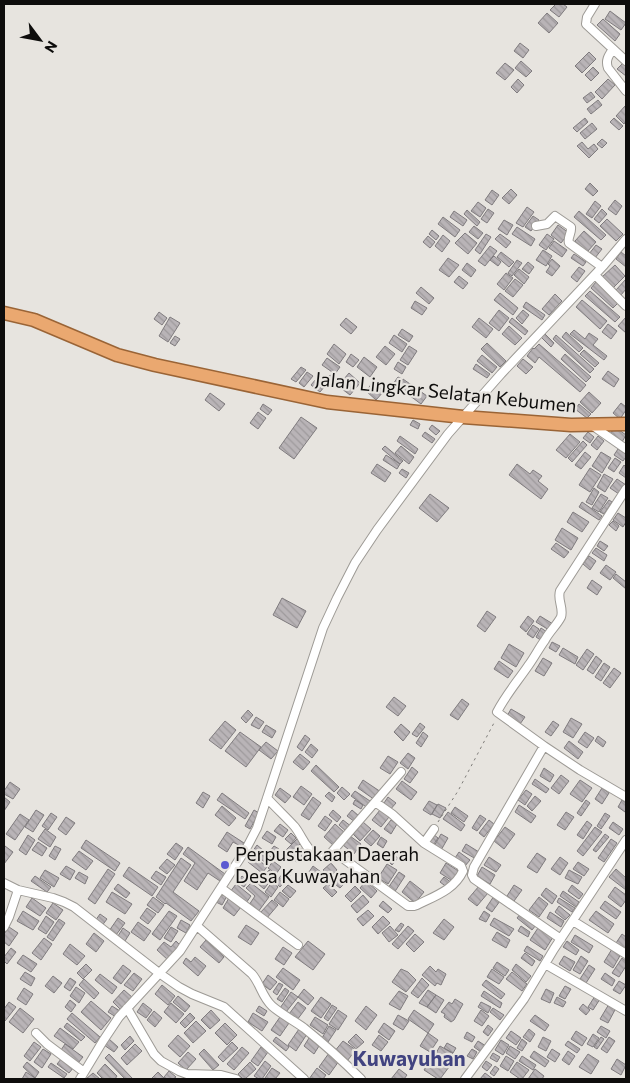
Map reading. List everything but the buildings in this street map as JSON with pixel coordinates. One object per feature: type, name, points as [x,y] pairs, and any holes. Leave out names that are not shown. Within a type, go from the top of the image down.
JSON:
[{"type":"highway","name":"Jalan Lingkar Selatan Kebumen","points":[[4,313],[34,320],[117,355],[327,402],[463,417],[571,425],[626,424]]},
{"type":"street","points":[[595,4],[587,17],[586,24],[626,61]]},
{"type":"street","points":[[613,49],[606,64],[626,91]]},
{"type":"street","points":[[536,226],[544,225],[554,217],[558,217],[571,227],[569,243],[602,267]]},
{"type":"street","points":[[36,1033],[82,1076],[120,1017],[180,951],[246,849],[253,835],[323,628],[355,563],[436,450],[463,417],[626,239]]},
{"type":"street","points":[[595,275],[626,306]]},
{"type":"street","points":[[591,425],[626,449]]},
{"type":"street","points":[[626,489],[560,591],[561,617],[497,712],[544,746],[626,798]]},
{"type":"street","points":[[544,746],[474,867],[472,875],[474,879],[561,939]]},
{"type":"street","points":[[267,798],[300,833],[314,855],[324,857],[333,851],[401,772]]},
{"type":"street","points":[[375,802],[392,814],[424,843],[463,868],[474,867]]},
{"type":"street","points":[[424,843],[434,829]]},
{"type":"street","points":[[465,1079],[524,999],[626,840]]},
{"type":"street","points":[[333,851],[411,906],[417,905],[448,889],[460,876],[463,868]]},
{"type":"street","points":[[4,883],[18,890],[52,898],[74,907],[159,973],[186,990],[224,1007],[304,1079]]},
{"type":"street","points":[[221,888],[298,946]]},
{"type":"street","points":[[4,927],[18,890]]},
{"type":"street","points":[[573,921],[626,954]]},
{"type":"street","points":[[197,926],[256,978],[273,1007],[303,1028],[361,1079]]},
{"type":"street","points":[[545,964],[626,1011]]},
{"type":"street","points":[[128,1008],[154,1054],[161,1061],[187,1074],[222,1075],[236,1079]]},
{"type":"street","points":[[290,1079],[295,1072]]},
{"type":"path","points":[[434,829],[458,791],[499,714]]},
{"type":"place","name":"Perpustakaan Daerah Desa Kuwayahan","points":[[225,865]]},
{"type":"district","name":"Kuwayuhan","points":[[409,1059]]}]
